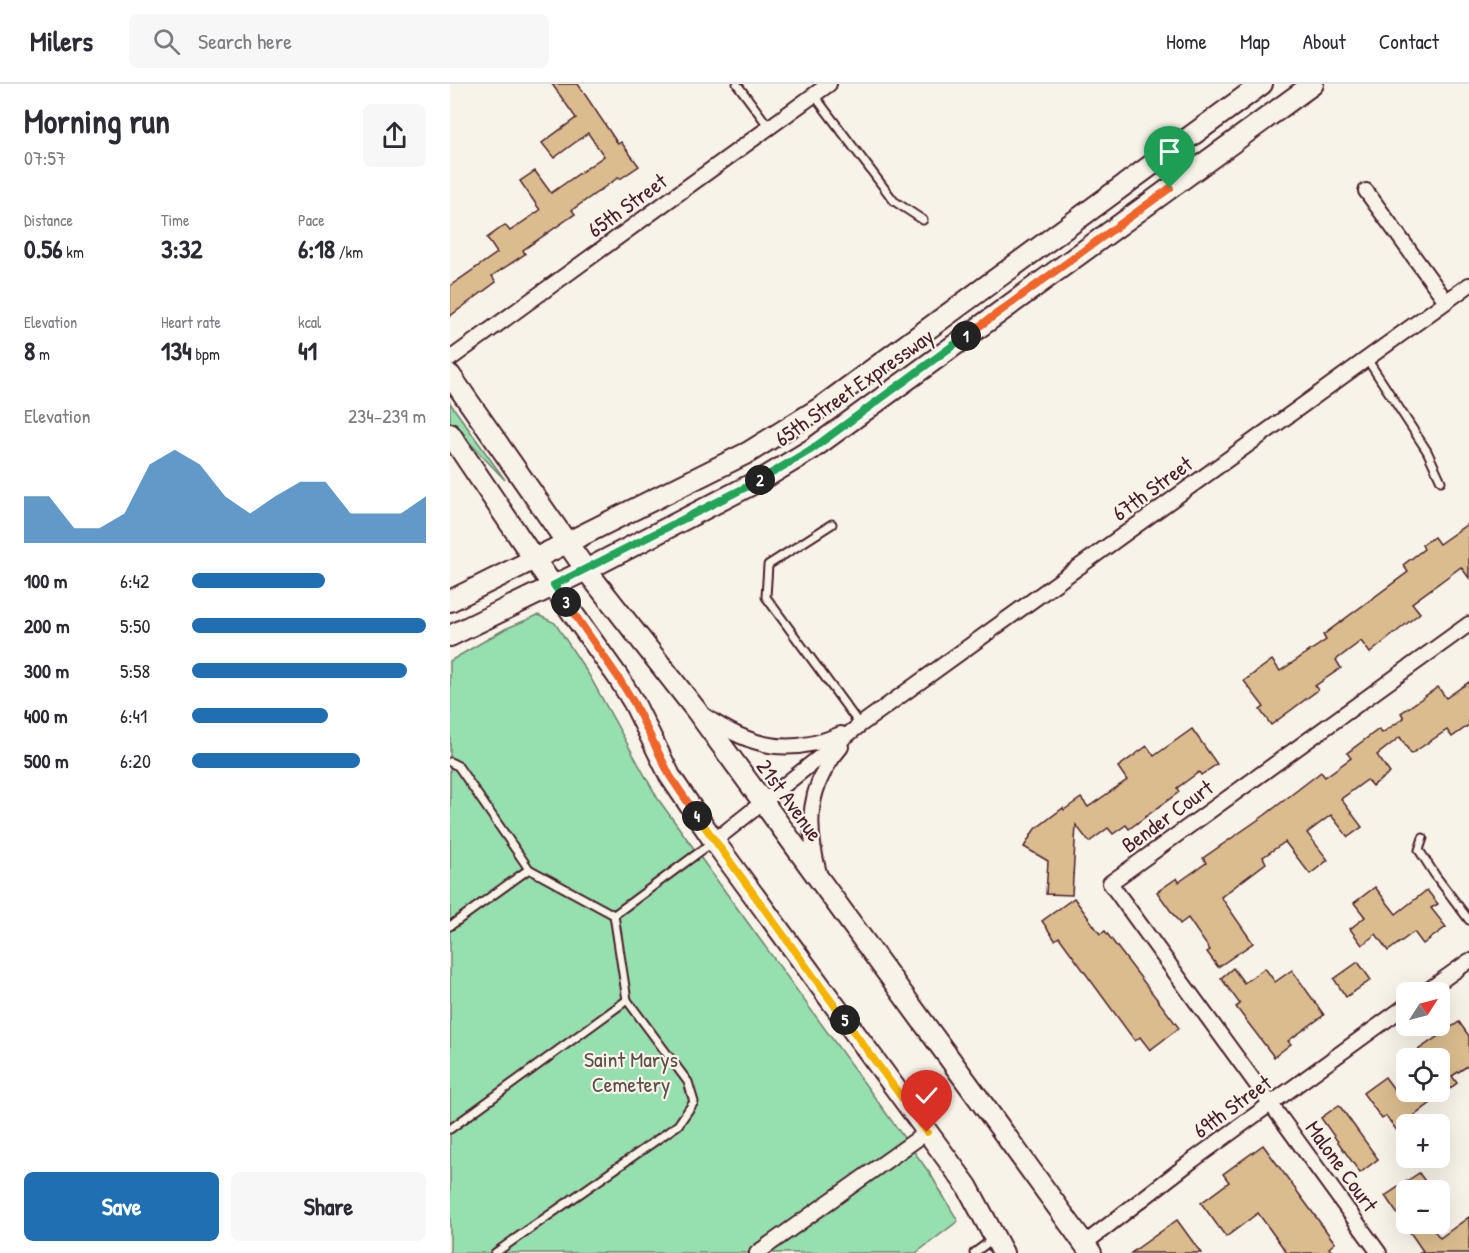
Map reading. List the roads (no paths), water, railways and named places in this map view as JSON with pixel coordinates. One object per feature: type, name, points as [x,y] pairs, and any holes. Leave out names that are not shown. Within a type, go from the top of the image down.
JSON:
[{"type":"street","name":"65th Street","points":[[450,359],[829,84]]},
{"type":"street","name":"65th Street Expressway","points":[[450,601],[749,452],[820,408],[1262,84]]},
{"type":"street","name":"65th Street Expressway","points":[[450,636],[586,570],[766,477],[812,449],[1313,84]]},
{"type":"street","points":[[1366,191],[1446,301]]},
{"type":"street","name":"67th Street","points":[[714,841],[860,725],[1469,285]]},
{"type":"street","name":"21st Avenue","points":[[450,375],[586,570],[696,710],[1087,1248]]},
{"type":"street","points":[[450,434],[534,559],[618,677],[634,703],[670,776],[714,841],[967,1186],[999,1245]]},
{"type":"street","name":"Bender Court","points":[[1270,1104],[1110,883],[1469,624]]},
{"type":"street","name":"67th Street","points":[[696,710],[740,738],[778,747],[802,746],[826,741],[860,725]]},
{"type":"street","name":"67th Street","points":[[823,886],[811,832],[811,812],[815,793],[832,757],[860,725]]},
{"type":"street","points":[[1439,982],[1469,961]]},
{"type":"street","name":"69th Street","points":[[1087,1248],[1193,1160],[1396,1013]]},
{"type":"street","name":"Malone Court","points":[[1270,1104],[1379,1253]]},
{"type":"street","points":[[757,1253],[927,1132]]},
{"type":"lane","points":[[737,84],[769,127]]},
{"type":"lane","points":[[814,95],[894,201],[923,220]]},
{"type":"lane","points":[[1366,359],[1427,451],[1441,481]]},
{"type":"lane","points":[[832,524],[768,565],[766,597],[860,725]]},
{"type":"lane","points":[[450,762],[458,766],[529,869],[614,915]]},
{"type":"lane","points":[[1423,838],[1419,850],[1469,920]]},
{"type":"lane","points":[[614,915],[714,841]]},
{"type":"lane","points":[[450,926],[529,869]]},
{"type":"lane","points":[[495,1253],[678,1125],[694,1102],[688,1082],[627,1000],[614,915]]},
{"type":"lane","points":[[450,1129],[627,1000]]},
{"type":"lane","points":[[974,1253],[999,1245]]},
{"type":"park label","name":"Saint Marys Cemetery","points":[[631,1072]]}]
